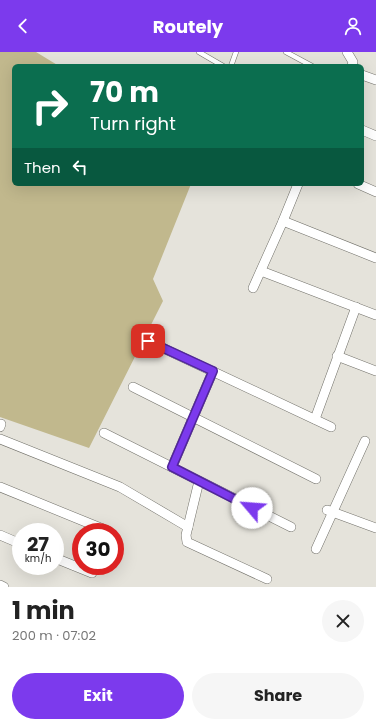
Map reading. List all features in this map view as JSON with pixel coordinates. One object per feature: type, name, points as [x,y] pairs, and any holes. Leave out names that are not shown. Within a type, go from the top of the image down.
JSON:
[{"type":"street","points":[[347,52],[353,62],[352,64]]},
{"type":"street","points":[[364,75],[376,80]]},
{"type":"street","points":[[364,131],[376,136]]},
{"type":"street","points":[[253,288],[297,186]]},
{"type":"street","points":[[362,186],[376,192]]},
{"type":"street","points":[[283,221],[376,258]]},
{"type":"street","points":[[261,271],[376,315]]},
{"type":"street","points":[[315,420],[356,307]]},
{"type":"street","points":[[148,341],[331,427]]},
{"type":"street","points":[[338,356],[376,371]]},
{"type":"street","points":[[172,467],[213,371]]},
{"type":"street","points":[[133,387],[316,480]]},
{"type":"street","points":[[104,433],[291,527]]},
{"type":"street","points":[[0,439],[120,487],[188,527]]},
{"type":"street","points":[[316,549],[330,511],[365,441]]},
{"type":"street","points":[[200,481],[186,535],[187,542],[267,579]]},
{"type":"street","points":[[0,487],[88,523]]},
{"type":"street","points":[[330,511],[376,528]]},
{"type":"street","points":[[0,535],[12,540]]},
{"type":"street","points":[[0,585],[4,587]]},
{"type":"lane","points":[[199,52],[220,64]]},
{"type":"lane","points":[[232,64],[236,52]]},
{"type":"lane","points":[[286,52],[308,64]]},
{"type":"shaded area","points":[[0,52],[36,52],[56,64],[12,64],[12,186],[190,186],[153,279],[163,301],[89,448],[0,417]]},
{"type":"route","points":[[148,341],[213,371],[172,467],[252,508]]}]
